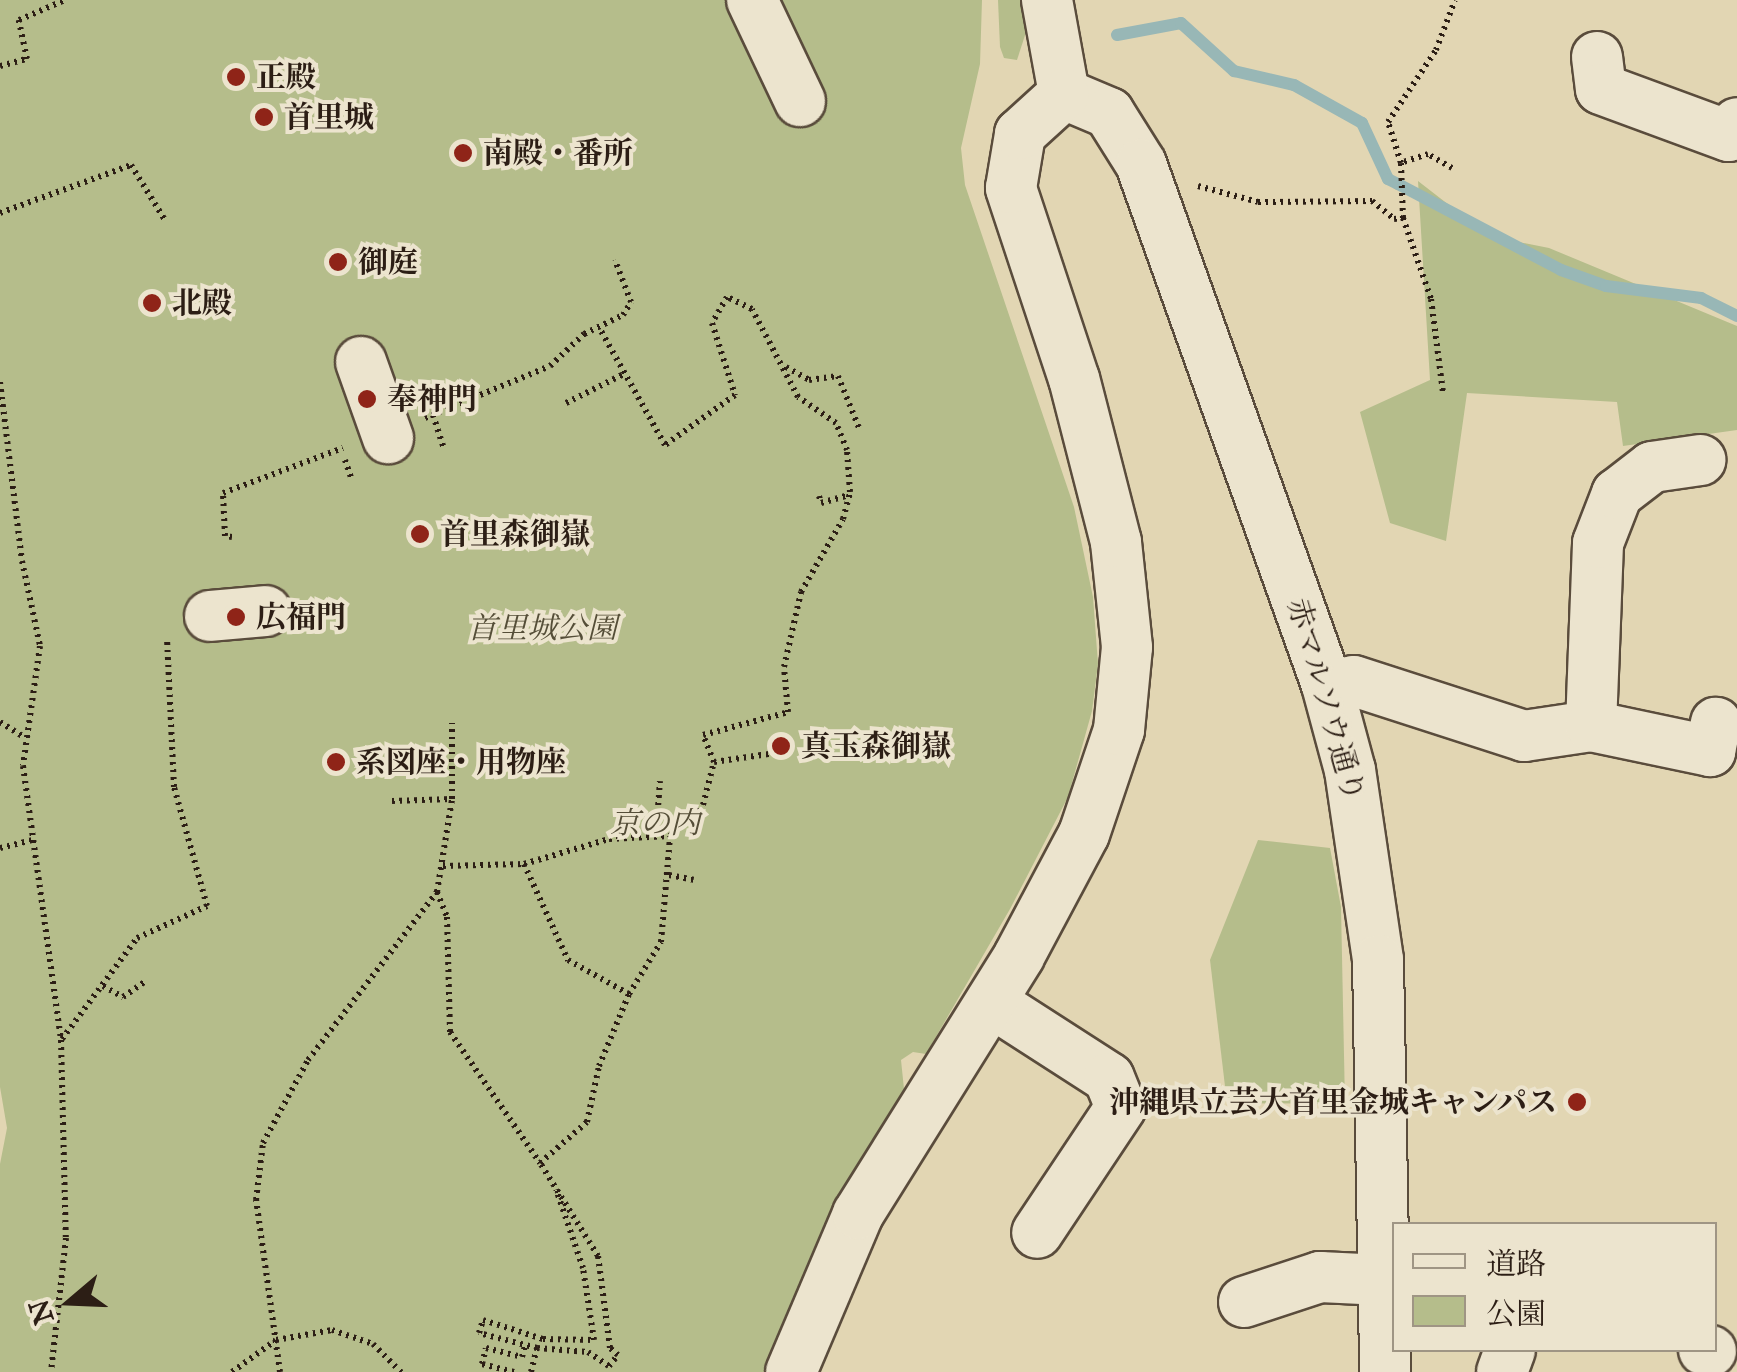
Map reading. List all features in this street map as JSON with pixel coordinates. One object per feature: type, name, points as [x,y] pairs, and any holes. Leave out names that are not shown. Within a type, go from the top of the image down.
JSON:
[{"type":"street","points":[[752,0],[800,100]]},
{"type":"street","points":[[791,1372],[858,1214],[992,1002],[1099,802],[1124,689],[1124,597],[1107,500],[1011,188],[1020,134],[1064,94],[1048,0]]},
{"type":"street","points":[[1597,57],[1601,89],[1730,136],[1737,124]]},
{"type":"street","name":"赤マルソウ通り","points":[[1064,94],[1109,113],[1138,158],[1327,685],[1360,815],[1375,922],[1384,1372]]},
{"type":"street","points":[[361,362],[372,441]]},
{"type":"street","points":[[1591,726],[1598,543],[1617,494],[1652,466],[1700,460]]},
{"type":"street","points":[[188,618],[266,611]]},
{"type":"street","points":[[1327,685],[1354,680],[1524,736],[1591,726],[1710,751],[1716,723]]},
{"type":"street","points":[[992,1002],[1109,1078],[1121,1107],[1036,1234]]},
{"type":"street","points":[[1244,1302],[1320,1277],[1383,1280]]},
{"type":"path","points":[[0,66],[28,59],[19,20],[65,0]]},
{"type":"path","points":[[1442,392],[1431,298],[1403,218],[1401,163],[1388,122],[1436,50],[1452,1]]},
{"type":"path","points":[[1401,163],[1428,154],[1452,168]]},
{"type":"path","points":[[0,213],[131,165],[166,220]]},
{"type":"path","points":[[1190,184],[1258,202],[1362,200],[1403,218]]},
{"type":"path","points":[[232,537],[225,536],[222,493],[372,441],[550,366],[584,334],[601,331],[630,302],[615,260]]},
{"type":"path","points":[[540,1162],[587,1122],[598,1066],[630,994],[661,942],[670,836],[703,805],[714,762],[703,735],[788,712],[784,667],[801,592],[849,495],[849,462],[836,423],[798,397],[752,309],[727,296],[712,323],[735,395],[665,445],[622,375],[601,331]]},
{"type":"path","points":[[781,363],[802,378],[838,376],[859,428]]},
{"type":"path","points":[[566,403],[622,375]]},
{"type":"path","points":[[0,382],[22,561],[40,646],[25,737],[61,1040],[66,1238],[51,1372]]},
{"type":"path","points":[[433,415],[443,446]]},
{"type":"path","points":[[352,480],[372,441]]},
{"type":"path","points":[[819,496],[821,504],[849,495]]},
{"type":"path","points":[[61,1040],[136,938],[206,906],[174,788],[188,618]]},
{"type":"path","points":[[0,722],[25,737]]},
{"type":"path","points":[[280,1372],[256,1200],[263,1143],[308,1060],[437,892],[452,799],[452,723]]},
{"type":"path","points":[[714,762],[782,752]]},
{"type":"path","points":[[656,835],[660,782]]},
{"type":"path","points":[[392,800],[452,799]]},
{"type":"path","points":[[443,866],[524,864],[609,839],[670,836]]},
{"type":"path","points":[[0,848],[36,839]]},
{"type":"path","points":[[524,864],[568,960],[630,994]]},
{"type":"path","points":[[669,876],[694,880]]},
{"type":"path","points":[[437,892],[447,916],[450,1032],[540,1162],[598,1256],[610,1348],[618,1355],[609,1366],[588,1352],[536,1348],[479,1333],[483,1320],[544,1339],[594,1340],[583,1268],[556,1189]]},
{"type":"path","points":[[103,986],[124,997],[146,980]]},
{"type":"path","points":[[232,1372],[276,1340],[332,1330],[373,1344],[401,1372]]},
{"type":"path","points":[[514,1372],[482,1364],[486,1348],[522,1357],[526,1346]]},
{"type":"path","points":[[531,1372],[536,1348]]},
{"type":"green space","name":"首里城公園","points":[[0,0],[982,0],[980,64],[961,148],[965,185],[1074,507],[1093,597],[1098,664],[1092,711],[1068,797],[1010,909],[926,1054],[913,1052],[901,1060],[904,1089],[842,1195],[769,1372],[0,1372],[0,1164],[7,1128],[0,1087]]},
{"type":"green space","points":[[998,0],[1024,0],[1027,29],[1017,60],[1004,58],[1000,47]]},
{"type":"green space","points":[[1418,181],[1489,236],[1549,248],[1737,326],[1737,430],[1623,446],[1617,402],[1467,393],[1446,541],[1390,523],[1360,412],[1430,380]]},
{"type":"green space","points":[[1258,840],[1330,848],[1341,907],[1345,1104],[1227,1103],[1210,960]]},
{"type":"waterway","points":[[1117,35],[1181,23],[1234,71],[1294,85],[1362,123],[1388,179],[1561,270],[1606,286],[1701,298],[1737,316]]},
{"type":"place","name":"正殿","points":[[236,77]]},
{"type":"place","name":"首里城","points":[[264,117]]},
{"type":"place","name":"南殿・番所","points":[[463,153]]},
{"type":"place","name":"御庭","points":[[338,262]]},
{"type":"place","name":"北殿","points":[[152,303]]},
{"type":"place","name":"奉神門","points":[[367,399]]},
{"type":"place","name":"首里森御嶽","points":[[420,534]]},
{"type":"place","name":"広福門","points":[[236,617]]},
{"type":"place","name":"真玉森御嶽","points":[[781,746]]},
{"type":"place","name":"系図座・用物座","points":[[336,762]]},
{"type":"place","name":"沖縄県立芸大首里金城キャンパス","points":[[1577,1102]]},
{"type":"park label","name":"京の内","points":[[655,823]]}]
